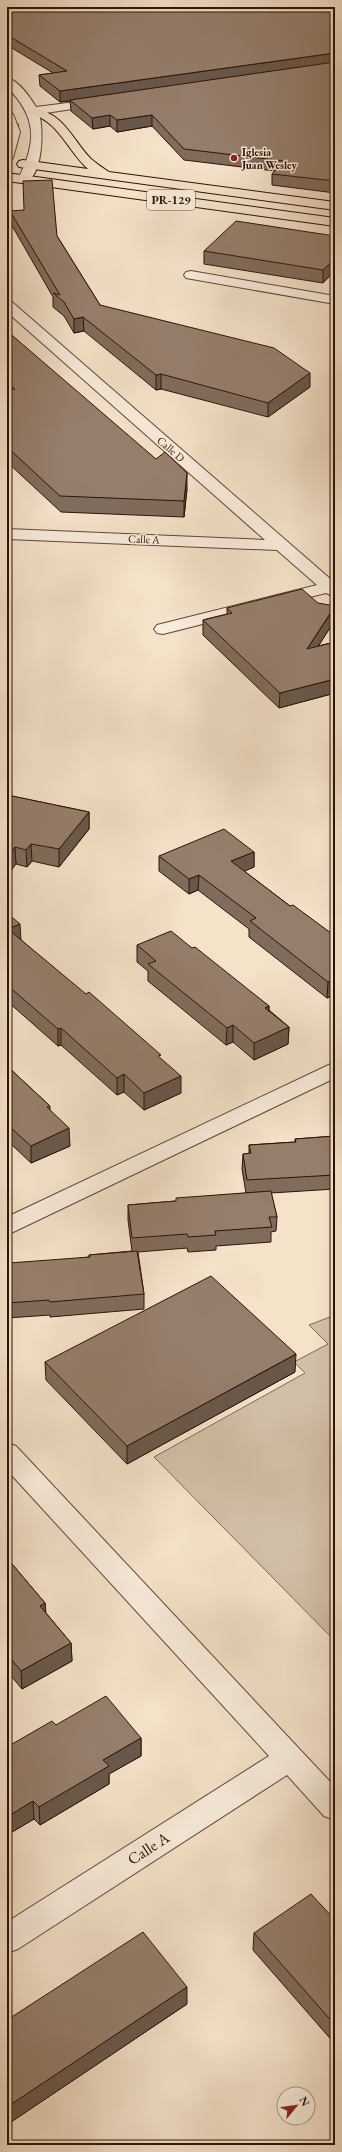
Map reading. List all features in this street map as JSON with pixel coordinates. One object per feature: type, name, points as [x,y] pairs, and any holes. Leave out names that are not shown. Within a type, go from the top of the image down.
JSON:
[{"type":"main road","points":[[33,111],[48,116],[60,128],[85,161],[95,170],[107,175]]},
{"type":"main road","name":"PR-129","points":[[7,162],[335,206]]},
{"type":"main road","name":"PR-129","points":[[7,177],[335,222]]},
{"type":"street","points":[[7,81],[33,111],[38,132],[32,165],[24,179]]},
{"type":"street","points":[[33,111],[113,100]]},
{"type":"street","points":[[7,158],[14,132],[8,119]]},
{"type":"street","points":[[191,275],[335,300]]},
{"type":"street","name":"Calle D","points":[[7,305],[332,590]]},
{"type":"street","name":"Calle A","points":[[9,532],[280,545]]},
{"type":"street","points":[[163,629],[332,590]]},
{"type":"street","points":[[7,1227],[335,1069]]},
{"type":"street","points":[[7,1454],[335,1807]]},
{"type":"street","name":"Calle A","points":[[7,1939],[290,1758]]},
{"type":"shaded area","points":[[335,1315],[335,1641],[154,1457],[305,1373],[294,1362],[328,1344],[309,1325]]},
{"type":"building","points":[[45,7],[335,7],[335,53],[60,91],[39,75],[67,71],[7,35],[7,12]]},
{"type":"building","points":[[335,62],[335,181],[272,174],[284,161],[184,149],[152,115],[117,120],[110,115],[92,118],[70,100]]},
{"type":"building","points":[[52,180],[57,236],[100,305],[274,348],[310,373],[268,403],[161,374],[156,375],[83,317],[74,319],[64,302],[53,293],[60,295],[10,211],[24,210],[23,181]]},
{"type":"building","points":[[236,221],[335,236],[335,258],[323,270],[204,251]]},
{"type":"building","points":[[7,331],[156,459],[165,452],[187,473],[184,501],[60,496],[7,447],[7,385],[15,390],[7,380]]},
{"type":"building","points":[[302,589],[318,603],[335,606],[307,649],[335,642],[335,679],[280,693],[203,620],[232,613],[227,608]]},
{"type":"building","points":[[7,795],[89,812],[59,849],[31,844],[26,850],[15,847],[7,858]]},
{"type":"building","points":[[224,829],[254,852],[231,861],[290,906],[293,905],[335,936],[335,980],[328,982],[250,921],[256,918],[199,875],[189,879],[159,856]]},
{"type":"building","points":[[7,913],[20,924],[8,929],[86,994],[89,992],[161,1055],[158,1056],[181,1076],[144,1093],[124,1074],[117,1078],[61,1028],[58,1029],[7,985]]},
{"type":"building","points":[[171,931],[192,948],[195,947],[269,1006],[265,1008],[289,1027],[254,1043],[233,1025],[227,1028],[148,964],[156,961],[137,945]]},
{"type":"building","points":[[7,1066],[50,1106],[47,1107],[69,1128],[31,1146],[10,1127],[7,1128]]},
{"type":"building","points":[[335,1136],[335,1175],[247,1180],[243,1154],[251,1153],[249,1145],[296,1142],[295,1139]]},
{"type":"building","points":[[271,1191],[277,1217],[269,1217],[272,1227],[215,1231],[216,1235],[188,1237],[187,1234],[132,1238],[128,1205],[176,1201],[176,1198]]},
{"type":"building","points":[[137,1251],[144,1294],[50,1302],[49,1300],[7,1303],[7,1267],[9,1267],[9,1263],[90,1257],[89,1255]]},
{"type":"building","points":[[211,1276],[296,1354],[127,1446],[45,1362]]},
{"type":"building","points":[[7,1558],[45,1603],[40,1606],[71,1643],[21,1671],[7,1654]]},
{"type":"building","points":[[106,1696],[141,1738],[103,1760],[109,1766],[39,1807],[33,1801],[7,1817],[7,1747],[52,1721],[56,1725]]},
{"type":"building","points":[[311,1894],[335,1920],[335,2025],[254,1933]]},
{"type":"building","points":[[143,1932],[187,1987],[10,2105],[7,2101],[7,2020]]},
{"type":"place","name":"Iglesia Juan Wesley","points":[[234,158]]}]
